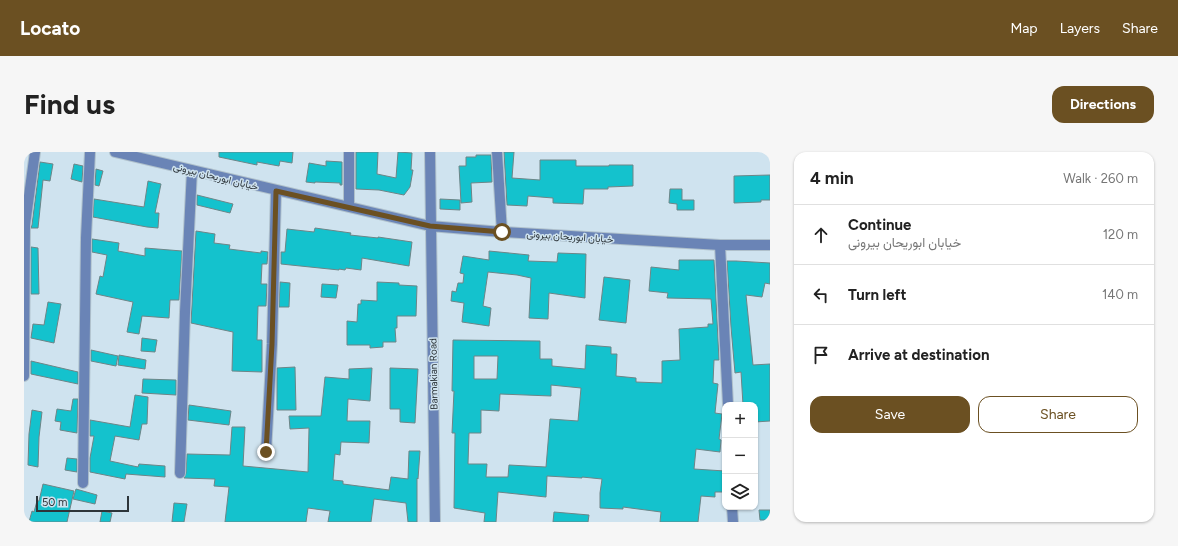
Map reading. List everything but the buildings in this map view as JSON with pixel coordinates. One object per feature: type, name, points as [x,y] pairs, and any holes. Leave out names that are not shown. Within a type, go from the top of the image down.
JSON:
[{"type":"street","points":[[24,376],[25,225],[35,152]]},
{"type":"street","points":[[83,483],[86,238],[90,152]]},
{"type":"street","name":"خیابان ابوریحان بیرونی","points":[[114,152],[430,226],[502,232],[720,245],[770,245]]},
{"type":"street","points":[[349,152],[349,207]]},
{"type":"street","name":"Barmakian Road","points":[[430,152],[435,522]]},
{"type":"street","points":[[497,152],[502,232]]},
{"type":"street","points":[[180,473],[192,170]]},
{"type":"street","points":[[266,452],[272,344],[276,191]]},
{"type":"street","points":[[720,245],[728,402]]},
{"type":"street","points":[[732,510],[733,522]]},
{"type":"route","points":[[266,452],[272,344],[276,191],[430,226],[502,232]]}]
